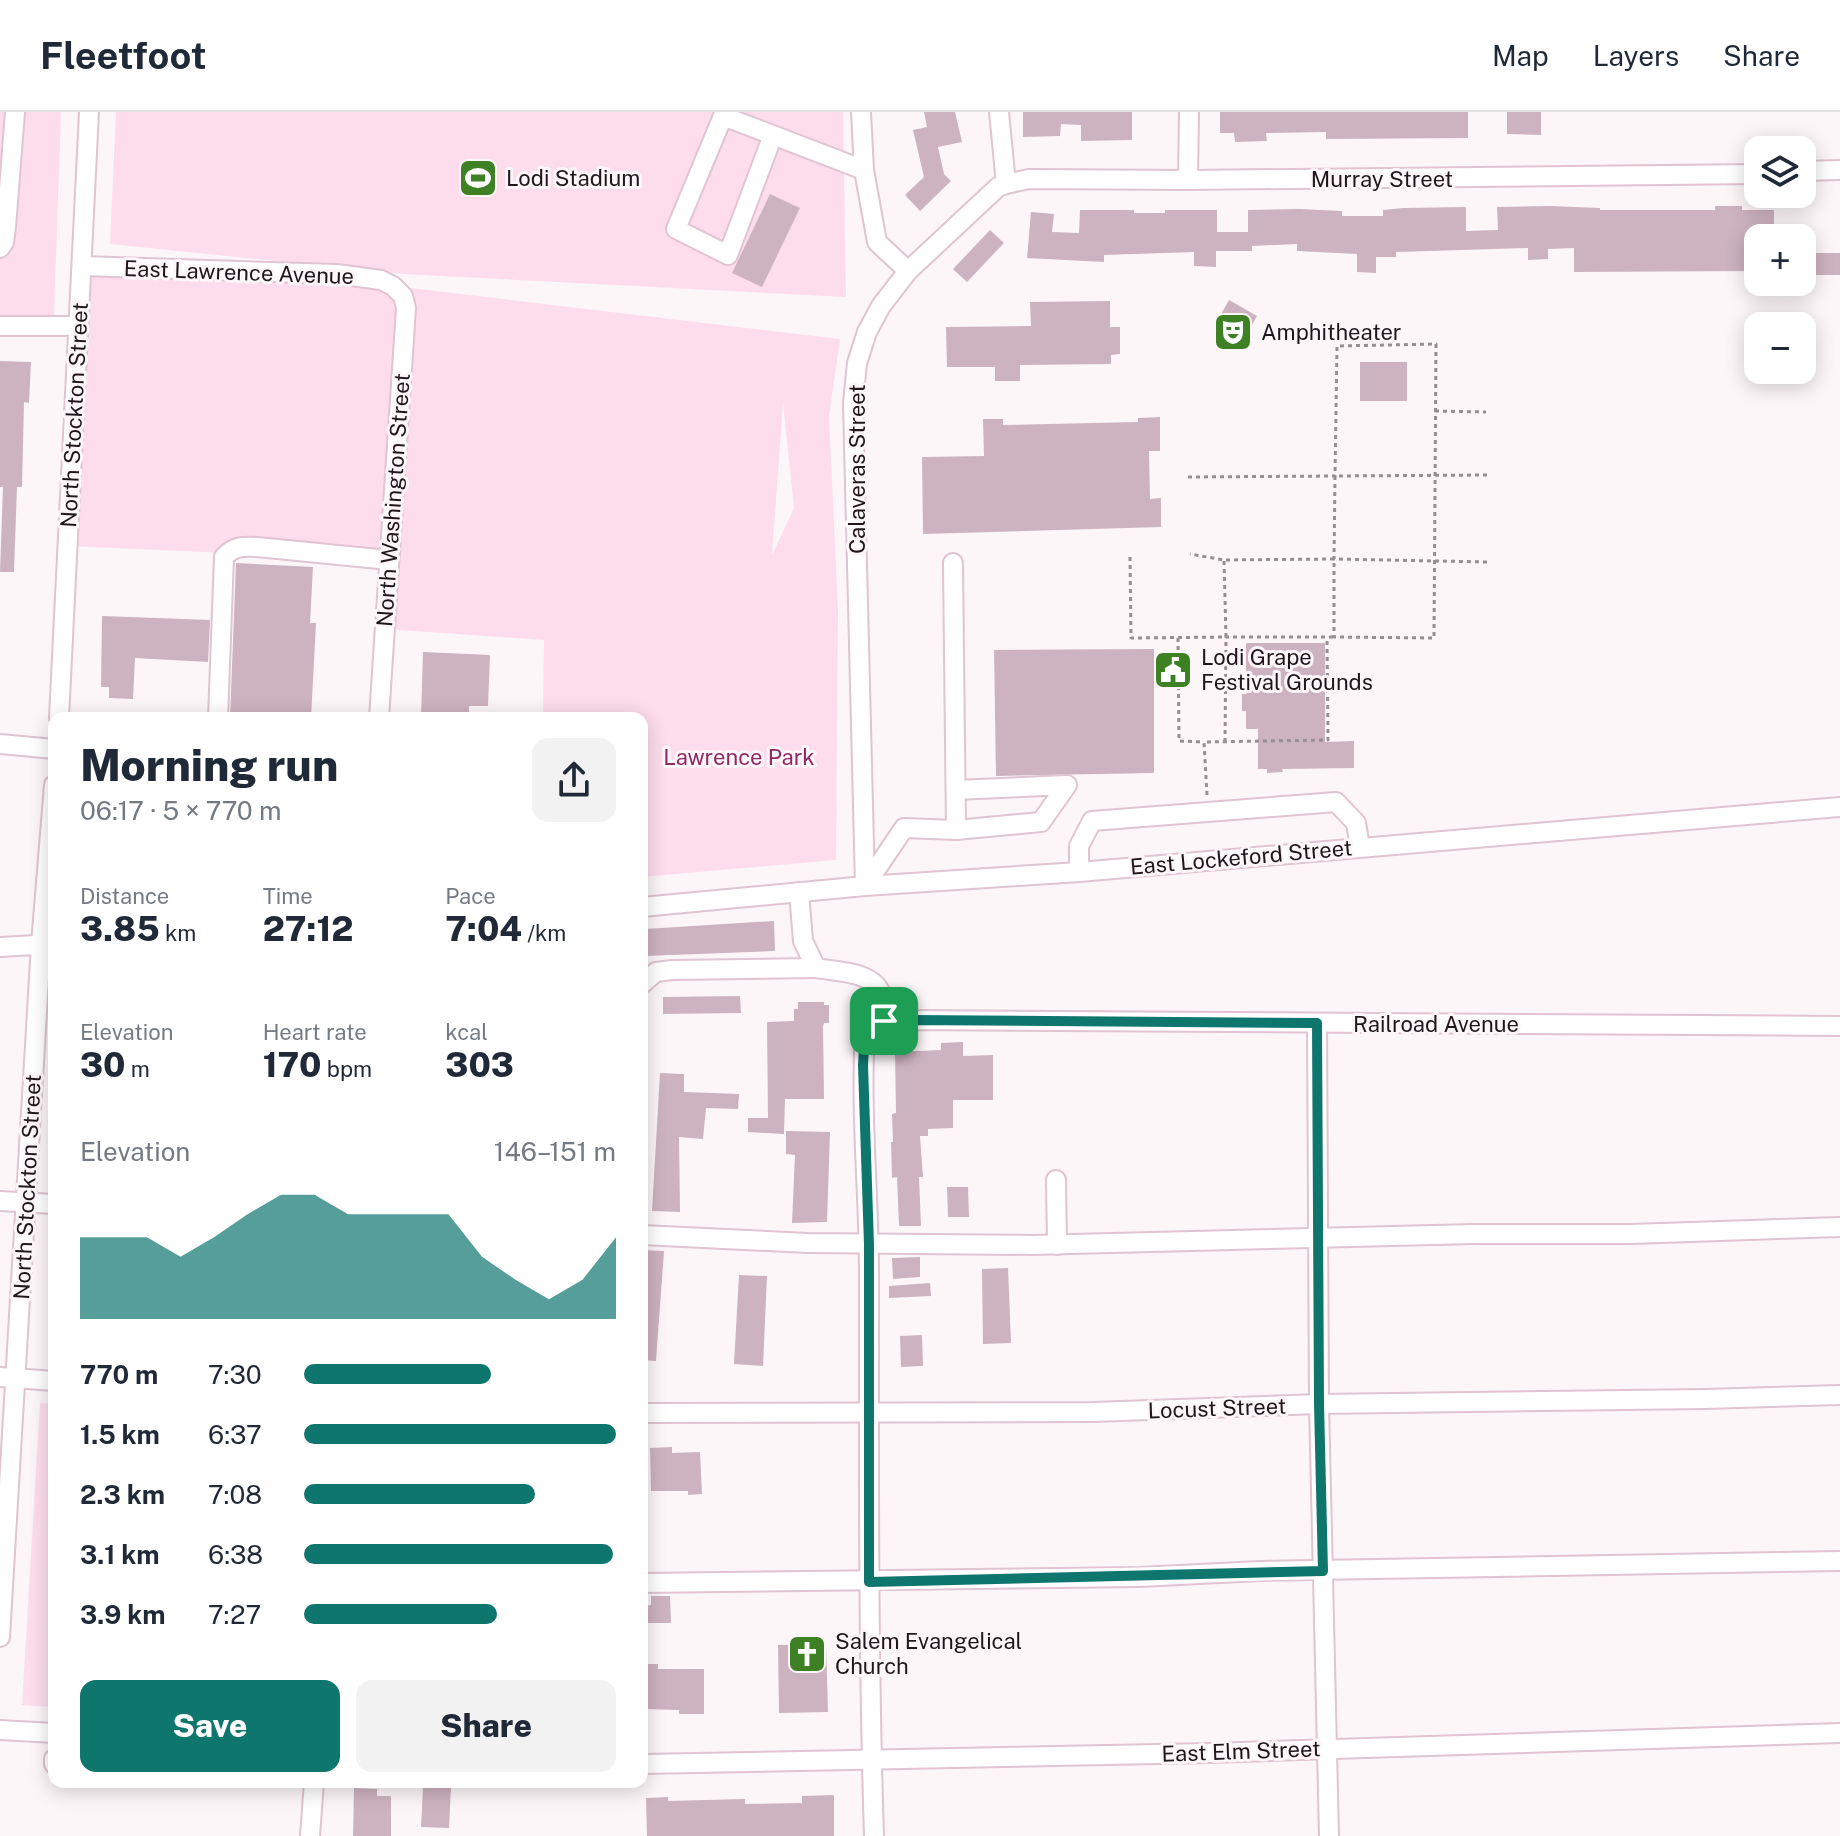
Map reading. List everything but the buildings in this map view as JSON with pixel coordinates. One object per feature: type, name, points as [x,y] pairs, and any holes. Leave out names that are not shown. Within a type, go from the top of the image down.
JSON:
[{"type":"street","points":[[0,248],[6,227],[15,112]]},
{"type":"street","name":"North Stockton Street","points":[[59,712],[89,112]]},
{"type":"street","points":[[861,112],[864,170],[877,242],[908,271]]},
{"type":"street","points":[[999,112],[1006,184]]},
{"type":"street","points":[[1188,180],[1189,112]]},
{"type":"street","points":[[773,135],[728,255],[676,229],[723,116],[773,135],[864,170]]},
{"type":"street","points":[[1816,171],[1840,170]]},
{"type":"street","name":"Murray Street","points":[[1006,184],[1029,179],[1744,174]]},
{"type":"street","name":"Calaveras Street","points":[[865,886],[853,403],[857,363],[867,332],[881,306],[908,271],[998,187],[1006,184]]},
{"type":"street","name":"East Lawrence Avenue","points":[[82,266],[337,274],[381,280],[393,286]]},
{"type":"street","name":"North Washington Street","points":[[379,712],[406,308],[403,296],[393,286]]},
{"type":"street","points":[[0,326],[78,326]]},
{"type":"street","points":[[218,712],[224,557],[231,550],[240,546],[257,547],[389,560]]},
{"type":"street","points":[[953,563],[956,830]]},
{"type":"street","points":[[0,744],[48,748]]},
{"type":"street","points":[[865,886],[904,828],[956,830],[1041,822],[1067,785],[956,790]]},
{"type":"street","points":[[1079,872],[1079,846],[1092,821],[1336,802],[1356,823],[1360,847]]},
{"type":"street","name":"East Lockeford Street","points":[[648,906],[1840,807]]},
{"type":"street","points":[[799,892],[803,941],[816,968]]},
{"type":"street","name":"North Stockton Street","points":[[0,1637],[8,1377],[27,1202],[48,921]]},
{"type":"street","points":[[0,947],[47,944]]},
{"type":"street","points":[[648,979],[656,972],[672,970],[816,968],[862,976],[874,983],[882,995],[884,1021],[865,1031],[863,1065],[869,1245],[869,1582],[874,1836]]},
{"type":"street","name":"Railroad Avenue","points":[[884,1021],[1840,1026]]},
{"type":"street","points":[[1317,1023],[1319,1404],[1329,1836]]},
{"type":"street","points":[[1056,1180],[1057,1245]]},
{"type":"street","points":[[0,1201],[48,1204]]},
{"type":"street","points":[[648,1235],[869,1245],[1057,1245],[1840,1227]]},
{"type":"street","points":[[8,1377],[48,1380]]},
{"type":"street","name":"Locust Street","points":[[648,1413],[1093,1412],[1319,1404],[1840,1395]]},
{"type":"street","points":[[648,1583],[869,1582],[1840,1561]]},
{"type":"street","points":[[0,1730],[48,1733]]},
{"type":"street","name":"East Elm Street","points":[[648,1764],[1328,1749],[1840,1733]]},
{"type":"street","points":[[310,1836],[314,1788]]},
{"type":"path","points":[[1130,557],[1131,638],[1434,638],[1436,344],[1337,346],[1334,637]]},
{"type":"path","points":[[1435,411],[1486,412]]},
{"type":"path","points":[[1188,477],[1487,475]]},
{"type":"path","points":[[1190,554],[1224,560],[1489,562]]},
{"type":"path","points":[[1224,560],[1225,742]]},
{"type":"path","points":[[1178,638],[1179,741],[1225,742],[1328,740],[1327,637]]},
{"type":"path","points":[[1204,742],[1209,811]]},
{"type":"green space","points":[[0,112],[61,112],[54,315],[0,315]]},
{"type":"green space","name":"Lodi Stadium","points":[[116,112],[843,112],[846,297],[403,274],[110,244]]},
{"type":"green space","name":"Lawrence Park","points":[[82,266],[393,286],[840,339],[829,416],[838,612],[836,860],[648,876],[648,712],[543,712],[544,640],[385,629],[386,560],[67,546]],"holes":[[[783,403],[794,508],[772,555]]]},
{"type":"green space","points":[[40,1403],[48,1403],[48,1707],[22,1705]]},
{"type":"place","name":"Lodi Stadium","points":[[478,178]]},
{"type":"place","name":"Amphitheater","points":[[1233,332]]},
{"type":"place","name":"Lodi Grape Festival Grounds","points":[[1173,670]]},
{"type":"place","name":"Salem Evangelical Church","points":[[807,1654]]},
{"type":"route","points":[[884,1021],[1317,1023],[1323,1571],[869,1582],[869,1245],[863,1065],[865,1031],[884,1021]]}]
